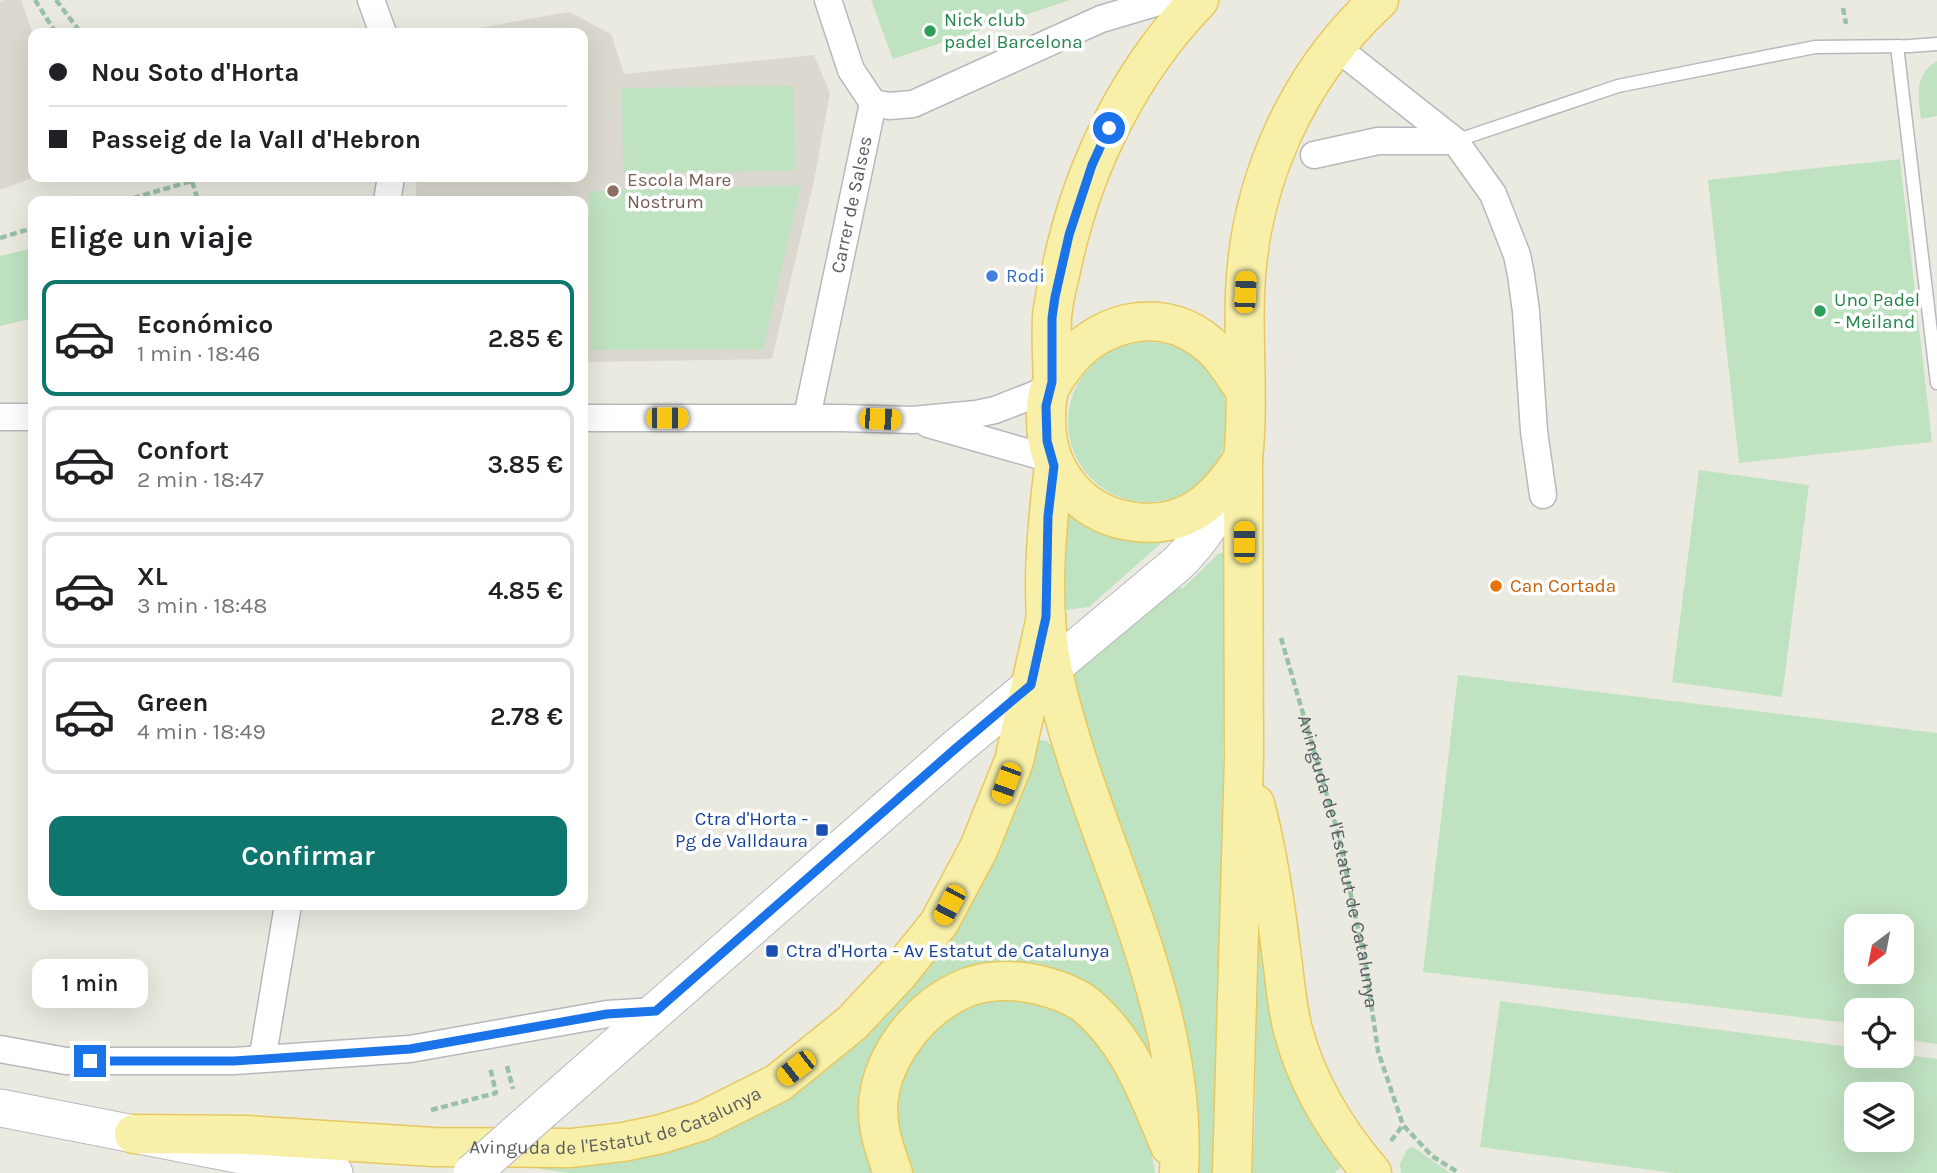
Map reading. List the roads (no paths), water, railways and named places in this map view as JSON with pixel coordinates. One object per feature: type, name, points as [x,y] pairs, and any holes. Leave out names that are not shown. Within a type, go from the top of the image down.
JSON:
[{"type":"main road","name":"Avinguda de l'Estatut de Catalunya","points":[[134,1134],[246,1135],[433,1147],[571,1148],[635,1140],[702,1121],[778,1083],[852,1024],[899,973],[939,923],[979,848],[1014,761],[1042,677],[1052,462],[1046,426],[1051,386],[1052,318],[1069,235],[1092,165],[1109,128],[1159,47],[1180,19],[1199,0]]},
{"type":"main road","points":[[1232,1173],[1244,758],[1243,459],[1246,436],[1244,327],[1247,257],[1266,174],[1286,126],[1313,77],[1379,0]]},
{"type":"main road","points":[[1051,386],[1080,347],[1095,336],[1129,323],[1149,322],[1181,328],[1199,336],[1226,360],[1245,391]]},
{"type":"main road","points":[[1052,462],[1073,491],[1100,510],[1135,522],[1154,523],[1171,521],[1206,503],[1225,487],[1243,459]]},
{"type":"main road","name":"Avinguda de l'Estatut de Catalunya","points":[[1042,677],[1075,754],[1153,973],[1171,1047],[1179,1119],[1180,1171]]},
{"type":"main road","points":[[1244,758],[1269,860],[1293,1030],[1322,1102],[1342,1135],[1372,1173]]},
{"type":"main road","points":[[893,1173],[881,1144],[878,1111],[880,1090],[887,1069],[904,1037],[931,1009],[962,989],[991,982],[1021,981],[1055,989],[1085,1004],[1114,1032],[1145,1087],[1180,1171]]},
{"type":"street","points":[[371,0],[381,28]]},
{"type":"street","points":[[828,0],[851,70],[873,103],[889,106],[913,104],[1101,19],[1165,0]]},
{"type":"street","points":[[1336,47],[1455,141],[1493,194],[1517,255],[1526,312],[1534,431],[1543,495]]},
{"type":"street","name":"Carrer de Salses","points":[[807,417],[873,103]]},
{"type":"street","points":[[1314,155],[1378,141],[1455,141]]},
{"type":"street","points":[[588,418],[807,417],[913,420],[985,412],[1009,406],[1051,386]]},
{"type":"street","points":[[0,417],[28,417]]},
{"type":"street","points":[[913,420],[1052,462]]},
{"type":"street","points":[[472,1173],[528,1100],[656,1011],[955,749],[1195,547],[1221,506],[1243,459]]},
{"type":"street","points":[[259,1059],[264,1049],[287,910]]},
{"type":"street","points":[[0,1049],[66,1061],[259,1059],[410,1049],[607,1014],[656,1011]]},
{"type":"street","points":[[0,1108],[334,1173]]},
{"type":"lane","points":[[1455,141],[1618,86],[1815,47],[1937,44]]},
{"type":"lane","points":[[1897,46],[1937,383]]},
{"type":"place","name":"Nick club padel Barcelona","points":[[930,31]]},
{"type":"place","name":"Escola Mare Nostrum","points":[[613,191]]},
{"type":"place","name":"Rodi","points":[[992,276]]},
{"type":"place","name":"Uno Padel - Meiland","points":[[1820,311]]},
{"type":"place","name":"Can Cortada","points":[[1496,586]]},
{"type":"place","name":"Ctra d'Horta - Pg de Valldaura","points":[[822,830]]},
{"type":"place","name":"Ctra d'Horta - Av Estatut de Catalunya","points":[[772,951]]}]
